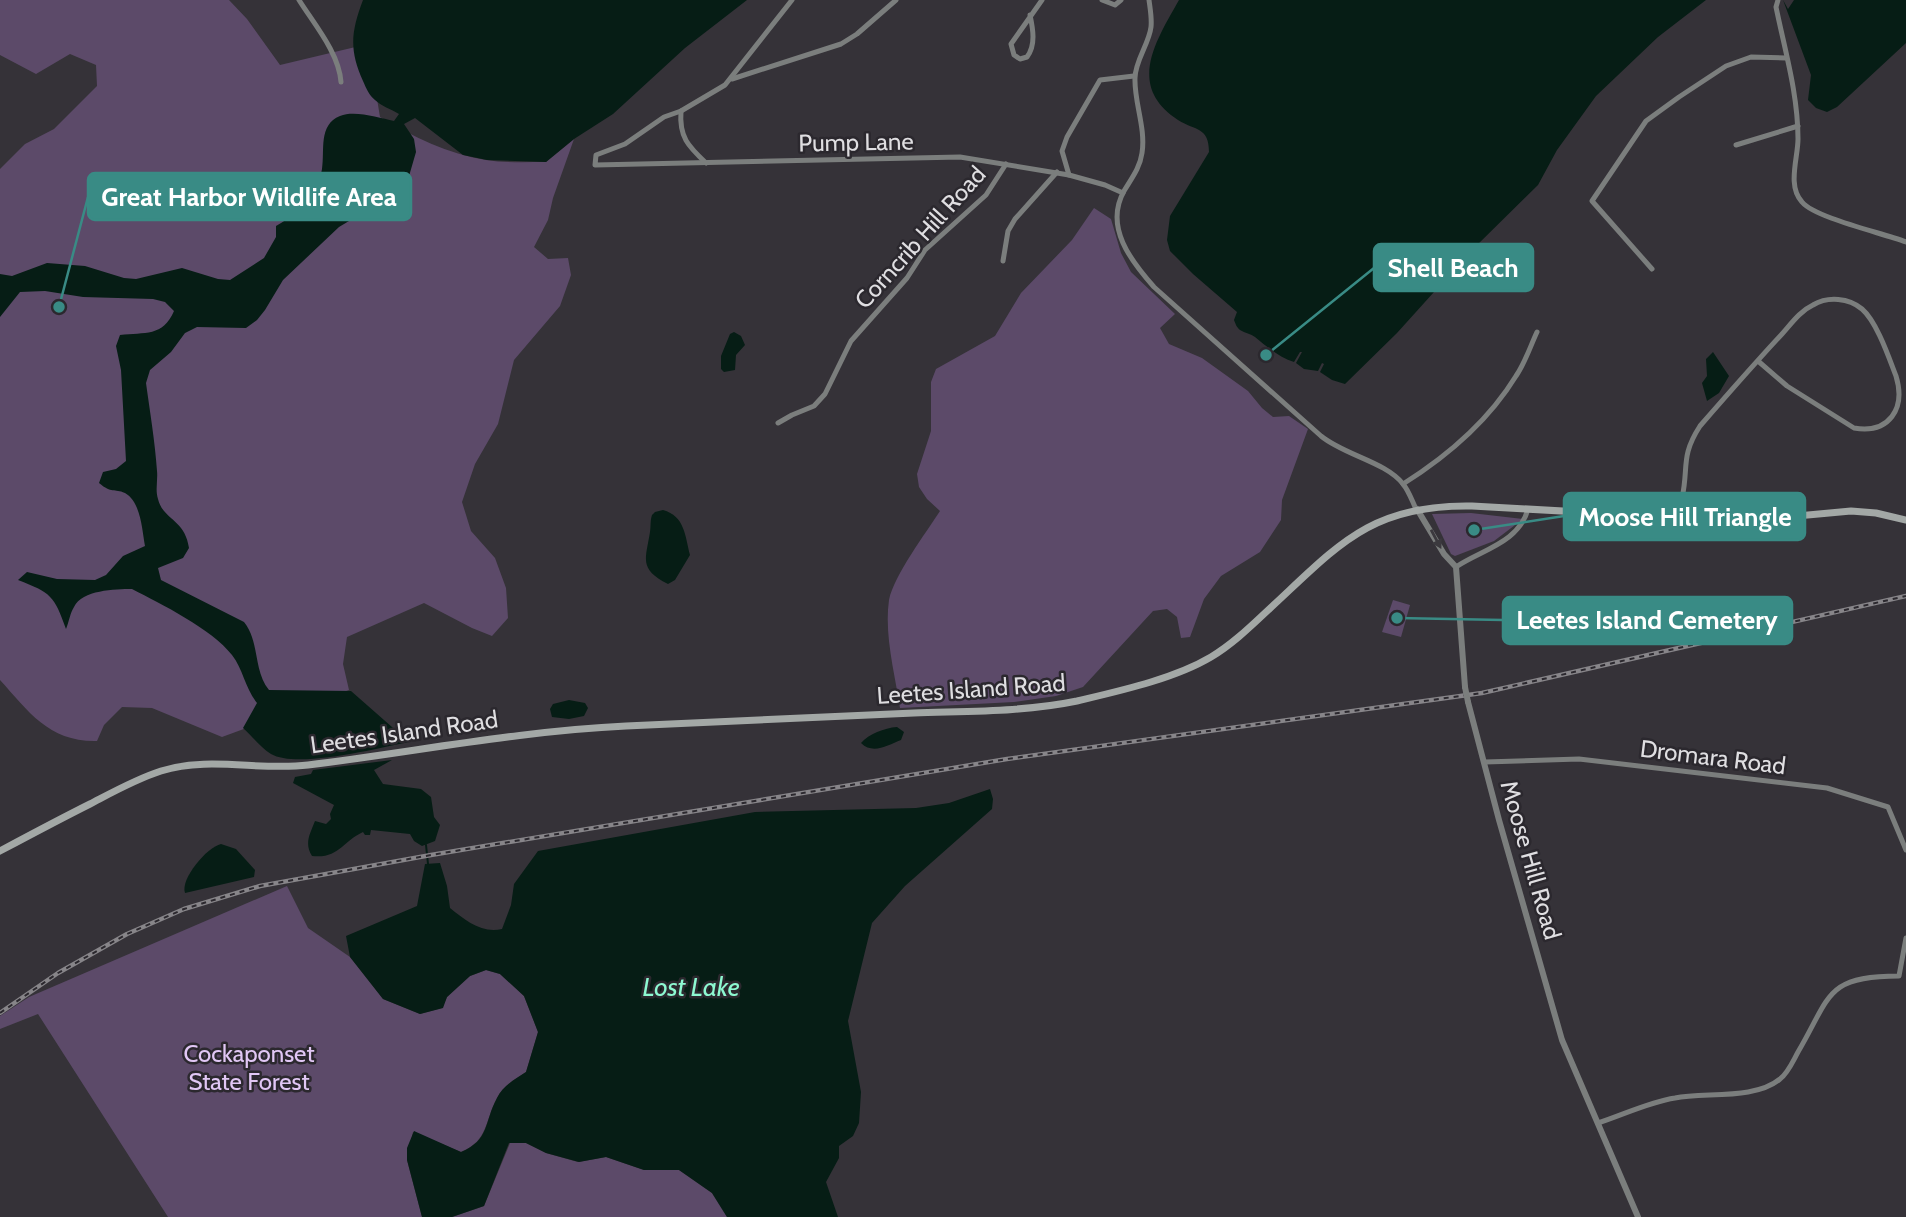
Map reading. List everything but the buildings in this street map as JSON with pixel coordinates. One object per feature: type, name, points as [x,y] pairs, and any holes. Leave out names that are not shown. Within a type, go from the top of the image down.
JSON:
[{"type":"main road","name":"Leetes Island Road","points":[[0,851],[132,782],[186,766],[300,766],[545,732],[1024,708],[1087,698],[1170,675],[1211,657],[1241,635],[1326,556],[1351,537],[1378,522],[1416,509],[1445,506],[1756,521],[1851,511],[1906,520]]},
{"type":"street","points":[[299,0],[330,50],[340,71],[341,82]]},
{"type":"street","points":[[730,80],[792,0]]},
{"type":"street","points":[[706,163],[685,143],[680,122],[681,111],[730,80],[841,44],[857,34],[896,0]]},
{"type":"street","points":[[1030,15],[1033,29],[1031,51],[1027,57],[1020,59],[1014,55],[1011,44],[1030,15],[1042,0]]},
{"type":"street","points":[[1102,0],[1115,5],[1121,0]]},
{"type":"street","points":[[1149,0],[1151,28],[1135,76],[1142,153],[1118,211],[1118,226],[1125,250],[1135,265],[1154,287],[1335,447],[1388,472],[1403,484],[1444,554],[1456,567],[1507,539],[1519,527],[1528,509]]},
{"type":"street","points":[[1778,0],[1776,7],[1795,90],[1798,126],[1794,184],[1803,203],[1813,211],[1906,242]]},
{"type":"street","points":[[1652,269],[1592,201],[1646,121],[1726,66],[1751,57],[1786,58]]},
{"type":"street","points":[[1069,174],[1062,151],[1067,137],[1101,79],[1135,76]]},
{"type":"street","name":"Pump Lane","points":[[681,111],[664,117],[625,144],[596,155],[595,165],[960,157],[1069,174],[1124,192]]},
{"type":"street","points":[[1736,145],[1798,126]]},
{"type":"street","name":"Corncrib Hill Road","points":[[778,423],[814,406],[825,394],[851,341],[907,278],[925,250],[986,195],[1006,164]]},
{"type":"street","points":[[1003,261],[1008,231],[1015,219],[1057,172]]},
{"type":"street","points":[[1670,517],[1682,501],[1685,457],[1693,438],[1708,416],[1758,361],[1811,305],[1830,299],[1846,300],[1865,312],[1898,385],[1900,401],[1893,417],[1877,428],[1854,428],[1787,386],[1758,361]]},
{"type":"street","points":[[1403,484],[1465,436],[1490,412],[1517,376],[1537,332]]},
{"type":"street","points":[[1682,501],[1691,518]]},
{"type":"street","name":"Moose Hill Road","points":[[1456,567],[1465,687],[1499,820],[1562,1040],[1638,1217]]},
{"type":"street","name":"Dromara Road","points":[[1485,762],[1579,760],[1827,788],[1888,807],[1906,850]]},
{"type":"street","points":[[1598,1123],[1674,1098],[1749,1091],[1760,1089],[1780,1079],[1813,1027],[1826,1000],[1840,986],[1869,976],[1899,976],[1906,938]]},
{"type":"green space","points":[[0,0],[229,0],[247,19],[280,65],[368,44],[380,117],[431,144],[486,160],[546,162],[574,139],[548,220],[534,247],[548,259],[568,258],[571,275],[560,306],[514,360],[498,424],[475,464],[462,502],[471,531],[495,558],[506,588],[508,618],[492,636],[424,603],[347,637],[343,664],[349,690],[222,737],[152,708],[122,707],[104,725],[97,741],[80,740],[53,731],[41,723],[0,680],[0,169],[25,144],[54,129],[97,86],[96,65],[70,54],[36,74],[0,55]]},
{"type":"green space","points":[[1094,208],[1111,219],[1121,253],[1131,272],[1175,314],[1160,328],[1169,344],[1202,358],[1248,391],[1273,417],[1289,416],[1308,429],[1282,500],[1281,520],[1260,552],[1221,576],[1204,599],[1190,637],[1181,638],[1177,617],[1167,609],[1153,611],[1083,687],[1056,696],[1014,702],[900,708],[889,641],[889,600],[904,567],[940,511],[919,487],[917,474],[931,431],[931,382],[936,369],[995,336],[1021,293],[1072,240]]},
{"type":"green space","points":[[1471,513],[1523,519],[1494,541],[1455,556],[1451,554],[1432,514]]},
{"type":"green space","points":[[1393,600],[1410,605],[1401,637],[1382,632]]},
{"type":"green space","name":"Cockaponset State Forest","points":[[287,886],[308,928],[350,957],[383,999],[420,1014],[442,1008],[447,997],[470,976],[486,970],[500,974],[524,996],[538,1032],[526,1072],[500,1094],[477,1142],[461,1152],[413,1132],[407,1160],[422,1217],[168,1217],[38,1014],[0,1029],[0,1016],[29,997]]},
{"type":"green space","points":[[510,1143],[526,1143],[546,1153],[578,1162],[606,1157],[644,1170],[679,1170],[712,1193],[727,1217],[452,1217],[484,1206]]},
{"type":"water","points":[[363,0],[747,0],[685,48],[613,114],[574,139],[546,162],[487,160],[463,155],[415,118],[404,124],[414,139],[416,152],[407,183],[393,204],[383,211],[359,215],[339,227],[283,280],[265,310],[246,328],[197,327],[185,333],[171,352],[150,370],[146,383],[156,460],[157,496],[164,511],[183,531],[189,548],[183,558],[158,568],[161,580],[244,622],[269,690],[351,691],[409,742],[338,756],[283,758],[267,751],[243,728],[257,703],[232,655],[199,627],[132,589],[125,589],[91,594],[78,601],[66,629],[50,597],[38,588],[18,580],[27,572],[57,579],[95,580],[106,575],[123,556],[145,546],[140,517],[130,497],[99,483],[103,472],[116,469],[126,461],[121,370],[116,346],[120,335],[159,329],[174,311],[165,302],[153,299],[83,297],[45,291],[20,292],[0,317],[0,274],[12,276],[47,263],[85,266],[124,278],[136,279],[182,268],[230,280],[264,258],[276,237],[276,226],[301,208],[315,188],[322,169],[328,125],[346,114],[394,121],[399,114],[373,98],[358,70],[353,41]]},
{"type":"water","points":[[1179,0],[1706,0],[1658,37],[1596,96],[1557,150],[1538,185],[1471,251],[1397,333],[1345,384],[1320,372],[1324,364],[1322,363],[1318,371],[1304,369],[1296,363],[1302,352],[1294,362],[1240,330],[1234,320],[1237,312],[1170,251],[1167,240],[1170,216],[1209,152],[1204,134],[1178,120],[1162,107],[1153,93],[1149,78],[1155,47]]},
{"type":"water","points":[[1783,0],[1788,9],[1794,0],[1906,0],[1906,43],[1837,107],[1827,112],[1816,108],[1808,100],[1811,75]]},
{"type":"water","points":[[734,332],[741,336],[745,345],[736,355],[735,370],[724,372],[721,369],[721,356],[730,334]]},
{"type":"water","points":[[1713,352],[1729,376],[1719,393],[1707,401],[1702,383],[1707,376],[1706,359]]},
{"type":"water","points":[[663,510],[680,522],[690,555],[675,580],[668,584],[652,573],[646,562],[652,515]]},
{"type":"water","points":[[569,700],[585,703],[588,708],[584,716],[569,719],[552,717],[550,709],[553,704]]},
{"type":"water","points":[[897,727],[904,732],[901,740],[876,749],[861,743],[877,732]]},
{"type":"water","points":[[392,760],[374,770],[383,784],[421,789],[431,797],[434,817],[440,825],[435,841],[422,846],[414,841],[410,834],[371,830],[370,835],[363,832],[329,855],[312,856],[308,843],[315,821],[326,824],[331,819],[334,805],[293,783],[295,777],[311,774],[313,770]]},
{"type":"water","name":"Lost Lake","points":[[990,789],[992,809],[905,886],[872,923],[848,1021],[861,1092],[859,1123],[853,1136],[839,1146],[839,1158],[826,1182],[838,1217],[727,1217],[712,1193],[679,1170],[644,1170],[606,1157],[579,1162],[546,1153],[526,1143],[509,1143],[484,1206],[452,1217],[422,1217],[407,1160],[407,1148],[414,1131],[461,1152],[477,1142],[500,1094],[526,1072],[538,1032],[524,996],[500,974],[486,970],[470,976],[447,997],[443,1008],[420,1014],[383,999],[350,957],[346,936],[417,906],[425,864],[440,863],[450,908],[474,925],[495,930],[502,929],[511,905],[514,884],[538,851],[755,812],[916,808],[949,803]]},
{"type":"water","points":[[221,844],[236,849],[255,870],[254,877],[185,893],[187,880],[196,864],[215,846]]},
{"type":"waterway","points":[[426,845],[428,864]]},
{"type":"railway","points":[[0,1013],[58,973],[127,934],[184,909],[260,886],[1007,759],[1482,693],[1906,596]]},
{"type":"place","name":"Great Harbor Wildlife Area","points":[[59,307]]},
{"type":"place","name":"Shell Beach","points":[[1266,355]]},
{"type":"place","name":"Moose Hill Triangle","points":[[1474,530]]},
{"type":"place","name":"Leetes Island Cemetery","points":[[1397,618]]}]
